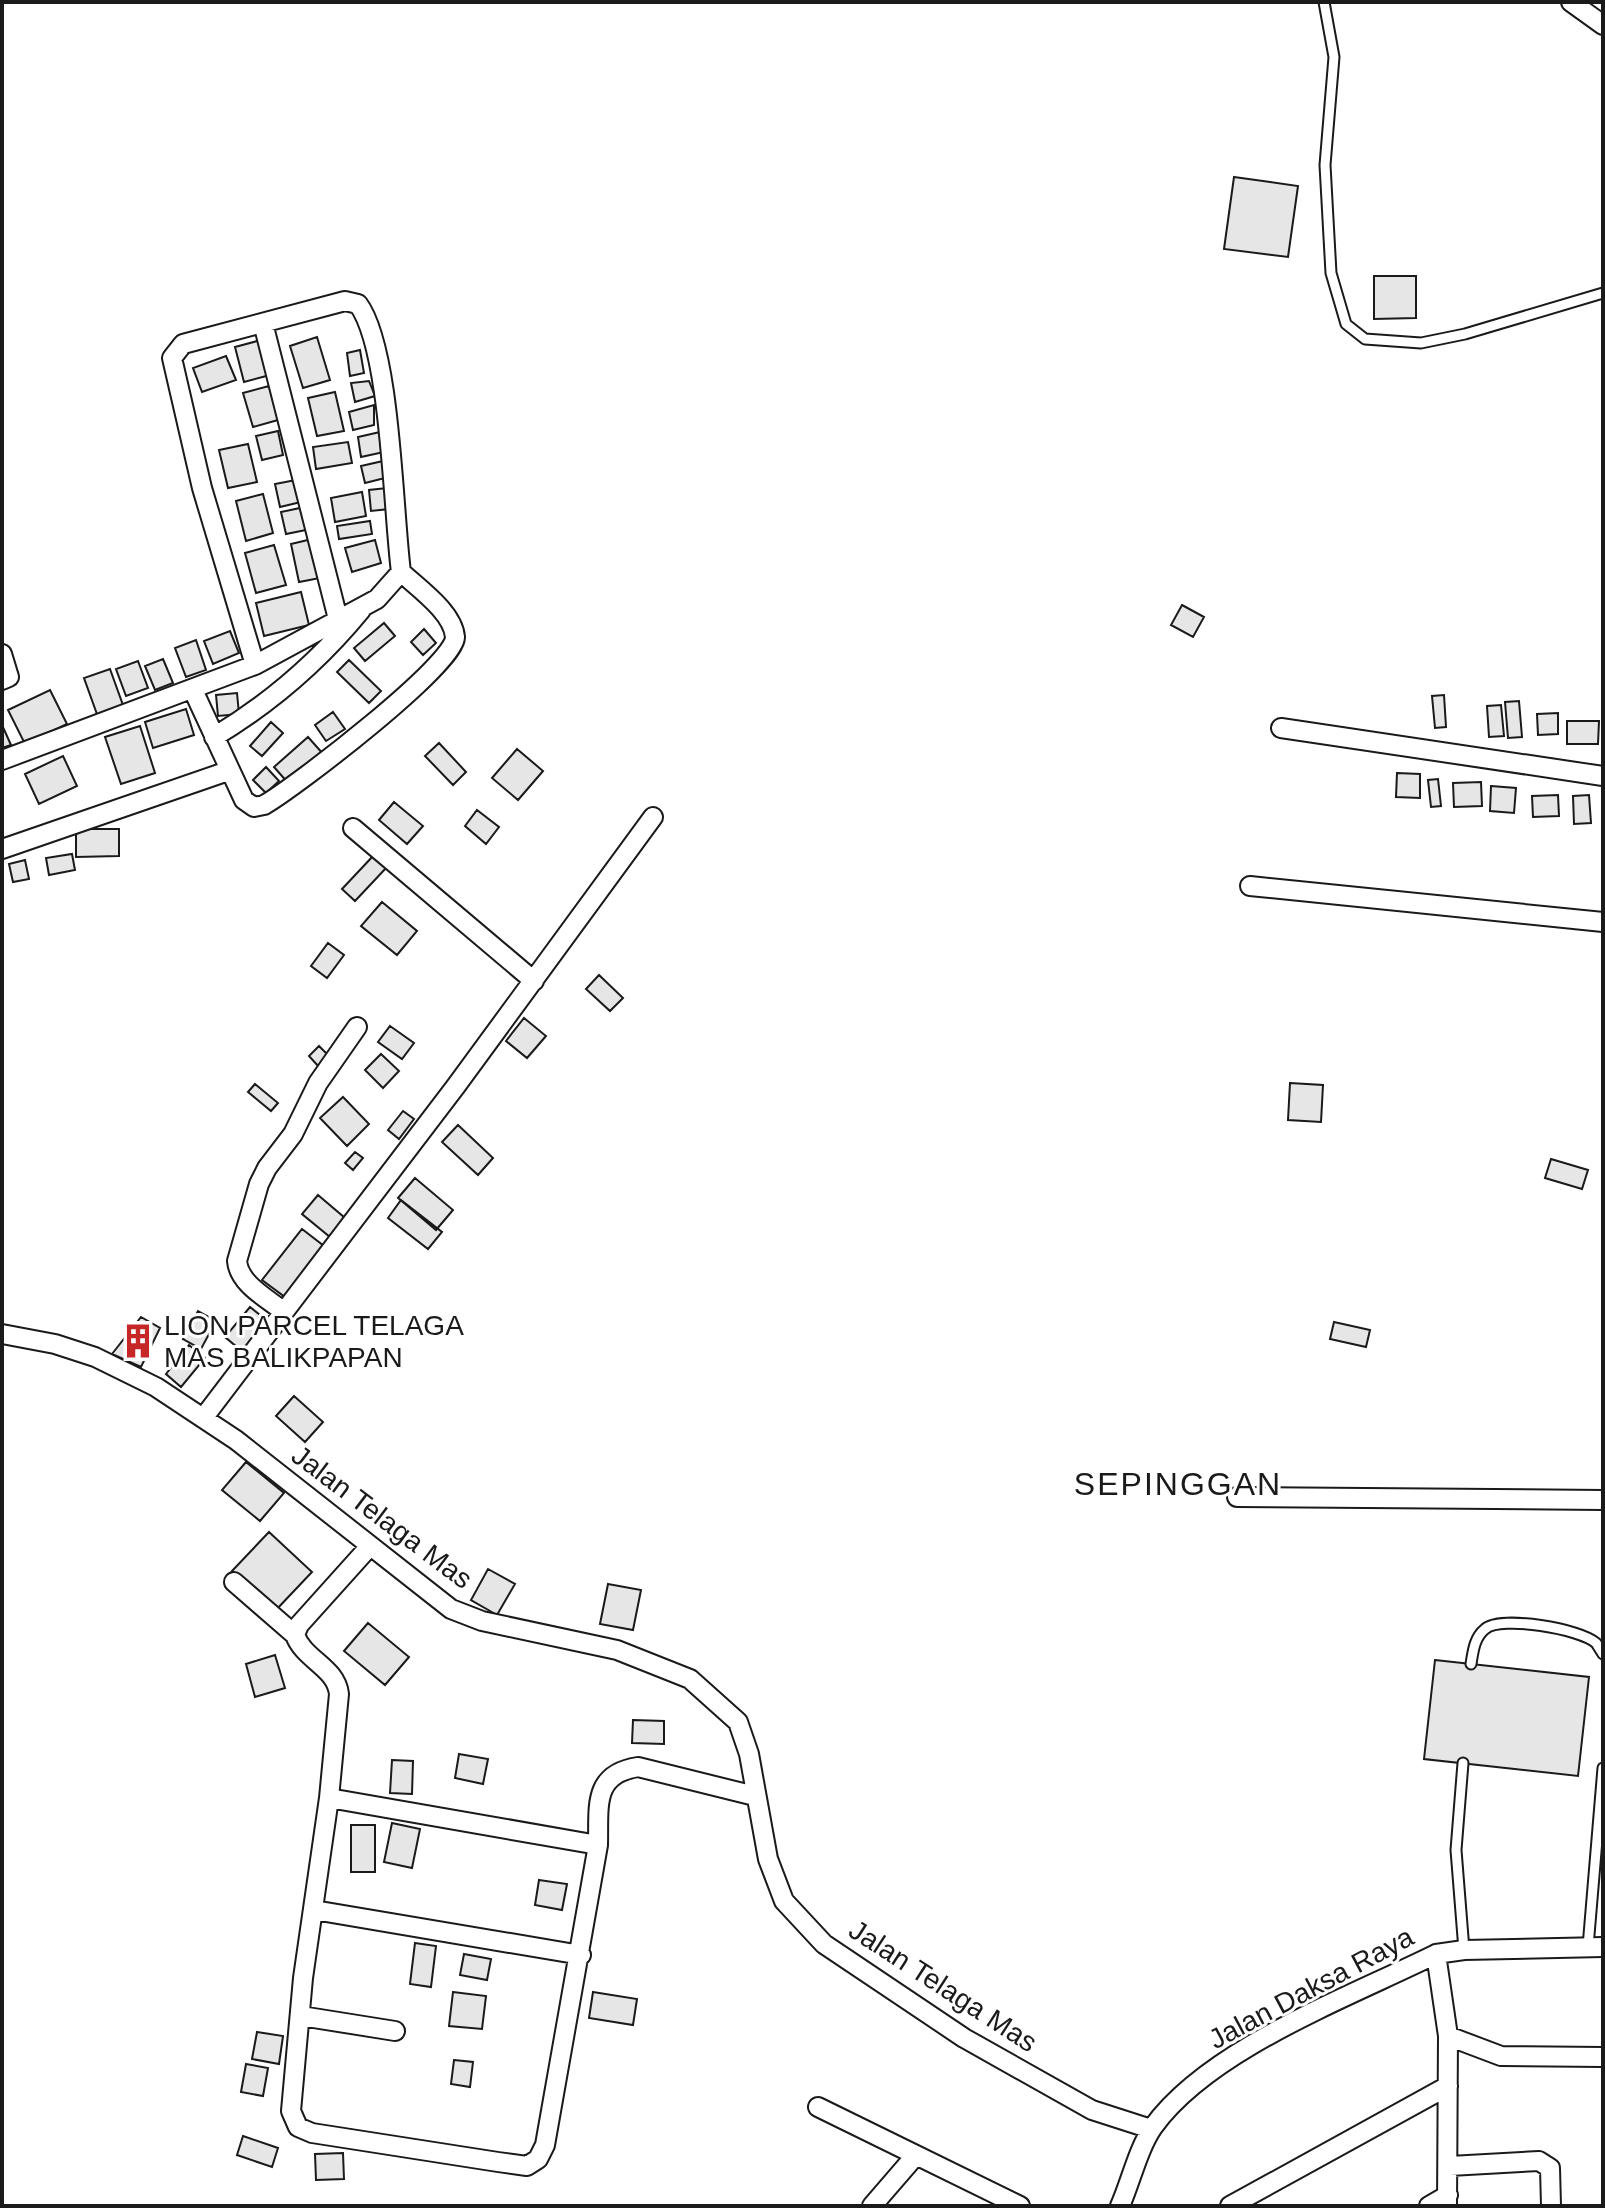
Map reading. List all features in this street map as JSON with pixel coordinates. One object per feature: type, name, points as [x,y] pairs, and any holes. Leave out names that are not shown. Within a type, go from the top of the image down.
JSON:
[{"type":"street","points":[[1571,2],[1603,25]]},
{"type":"street","points":[[193,690],[228,771],[244,800],[254,807],[264,805],[335,755],[437,667],[454,646],[455,636],[449,621],[401,572],[378,365],[370,326],[358,304],[345,301],[183,344],[172,358],[202,488],[255,665]]},
{"type":"street","points":[[263,323],[338,619]]},
{"type":"street","points":[[2,760],[255,665],[363,608],[377,599],[401,572]]},
{"type":"street","points":[[214,737],[254,713],[342,633],[363,608]]},
{"type":"street","points":[[2,654],[9,677],[2,680]]},
{"type":"street","points":[[1281,728],[1603,776]]},
{"type":"street","points":[[2,849],[228,771]]},
{"type":"street","points":[[204,1417],[534,981],[653,817]]},
{"type":"street","points":[[353,828],[534,981]]},
{"type":"street","points":[[1250,886],[1603,922]]},
{"type":"street","points":[[284,1312],[244,1280],[238,1271],[237,1261],[263,1176],[293,1134],[318,1083],[357,1027]]},
{"type":"street","name":"Jalan Telaga Mas","points":[[2,1334],[55,1344],[95,1357],[156,1387],[204,1417],[451,1609],[482,1621],[617,1650],[690,1679],[738,1722],[749,1754],[768,1859],[784,1901],[824,1944],[964,2038],[1092,2110],[1151,2129]]},
{"type":"street","points":[[1237,1497],[1603,1500]]},
{"type":"street","points":[[295,1635],[299,1625],[370,1546]]},
{"type":"street","points":[[234,1582],[295,1635],[298,1644],[338,1683],[329,1798],[291,2111],[298,2127],[312,2133],[527,2166],[538,2159],[545,2145],[556,2066],[581,1955],[598,1845],[600,1793],[610,1775],[638,1767],[755,1796]]},
{"type":"street","points":[[329,1798],[598,1845]]},
{"type":"street","points":[[314,1910],[581,1955]]},
{"type":"street","name":"Jalan Daksa Raya","points":[[1120,2206],[1151,2129],[1189,2085],[1274,2034],[1436,1954],[1464,1950],[1596,1947]]},
{"type":"street","points":[[1429,2206],[1448,2201],[1450,2166],[1448,2036],[1436,1954]]},
{"type":"street","points":[[301,2016],[395,2031]]},
{"type":"street","points":[[1448,2036],[1501,2056],[1603,2057]]},
{"type":"street","points":[[1230,2206],[1448,2086]]},
{"type":"street","points":[[818,2107],[1011,2204]]},
{"type":"street","points":[[872,2206],[916,2155]]},
{"type":"street","points":[[1450,2166],[1539,2161],[1550,2168],[1551,2206]]},
{"type":"lane","points":[[1324,2],[1334,57],[1325,165],[1331,273],[1346,324],[1365,339],[1421,343],[1465,334],[1603,293]]},
{"type":"lane","points":[[1471,1664],[1476,1641],[1486,1628],[1500,1623],[1531,1624],[1581,1634],[1597,1643],[1603,1654]]},
{"type":"lane","points":[[1463,1763],[1456,1850],[1464,1950]]},
{"type":"lane","points":[[1596,1947],[1603,1768]]},
{"type":"building","points":[[1234,177],[1298,186],[1288,257],[1224,249]]},
{"type":"building","points":[[1374,276],[1416,276],[1416,318],[1374,319]]},
{"type":"building","points":[[317,337],[330,380],[303,388],[290,346]]},
{"type":"building","points":[[261,340],[270,375],[244,382],[235,347]]},
{"type":"building","points":[[360,350],[364,373],[350,376],[347,353]]},
{"type":"building","points":[[226,356],[236,380],[202,392],[193,368]]},
{"type":"building","points":[[369,381],[375,396],[355,402],[351,383]]},
{"type":"building","points":[[269,386],[278,420],[253,427],[243,393]]},
{"type":"building","points":[[335,392],[344,431],[317,436],[308,398]]},
{"type":"building","points":[[374,405],[374,425],[353,430],[349,412]]},
{"type":"building","points":[[278,431],[283,455],[262,460],[256,436]]},
{"type":"building","points":[[380,432],[384,452],[361,457],[358,437]]},
{"type":"building","points":[[348,442],[352,463],[316,469],[313,447]]},
{"type":"building","points":[[248,444],[257,482],[228,488],[219,450]]},
{"type":"building","points":[[383,461],[385,478],[365,483],[361,466]]},
{"type":"building","points":[[296,480],[301,502],[280,507],[275,484]]},
{"type":"building","points":[[387,488],[389,509],[371,511],[369,490]]},
{"type":"building","points":[[362,492],[366,516],[335,522],[331,498]]},
{"type":"building","points":[[263,494],[273,533],[246,541],[236,501]]},
{"type":"building","points":[[300,508],[306,530],[286,534],[281,512]]},
{"type":"building","points":[[370,521],[372,534],[339,539],[337,526]]},
{"type":"building","points":[[312,539],[320,578],[299,582],[291,544]]},
{"type":"building","points":[[375,540],[381,563],[352,572],[345,548]]},
{"type":"building","points":[[274,545],[286,585],[256,593],[245,553]]},
{"type":"building","points":[[301,592],[309,625],[264,636],[256,603]]},
{"type":"building","points":[[1182,605],[1204,617],[1193,637],[1171,625]]},
{"type":"building","points":[[384,623],[395,636],[365,661],[354,648]]},
{"type":"building","points":[[424,629],[436,643],[423,655],[411,642]]},
{"type":"building","points":[[230,631],[239,653],[213,664],[204,641]]},
{"type":"building","points":[[196,640],[206,670],[186,677],[175,648]]},
{"type":"building","points":[[163,659],[173,683],[155,690],[145,666]]},
{"type":"building","points":[[349,660],[381,691],[369,703],[337,672]]},
{"type":"building","points":[[138,661],[148,688],[126,696],[116,669]]},
{"type":"building","points":[[110,669],[124,708],[98,717],[84,678]]},
{"type":"building","points":[[50,690],[67,724],[25,744],[8,710]]},
{"type":"building","points":[[237,693],[239,714],[218,716],[216,695]]},
{"type":"building","points":[[1444,695],[1446,727],[1435,728],[1432,696]]},
{"type":"building","points":[[1519,701],[1522,737],[1508,738],[1505,702]]},
{"type":"building","points":[[1501,705],[1504,736],[1489,737],[1487,706]]},
{"type":"building","points":[[186,709],[194,735],[153,748],[145,722]]},
{"type":"building","points":[[333,712],[345,729],[326,741],[315,725]]},
{"type":"building","points":[[1558,713],[1558,734],[1538,735],[1537,714]]},
{"type":"building","points":[[1567,721],[1599,721],[1598,744],[1567,744]]},
{"type":"building","points":[[271,722],[283,733],[262,756],[250,746]]},
{"type":"building","points":[[2,725],[11,745],[2,748]]},
{"type":"building","points":[[140,726],[155,773],[121,784],[105,737]]},
{"type":"building","points":[[308,737],[324,755],[289,784],[274,767]]},
{"type":"building","points":[[439,743],[466,772],[453,785],[425,756]]},
{"type":"building","points":[[517,749],[543,771],[518,800],[492,778]]},
{"type":"building","points":[[63,756],[77,786],[39,804],[25,774]]},
{"type":"building","points":[[266,767],[279,781],[266,793],[253,780]]},
{"type":"building","points":[[1397,773],[1420,774],[1420,798],[1396,797]]},
{"type":"building","points":[[1438,779],[1441,806],[1431,807],[1428,780]]},
{"type":"building","points":[[1481,782],[1482,806],[1454,807],[1453,783]]},
{"type":"building","points":[[1491,786],[1516,788],[1514,813],[1490,811]]},
{"type":"building","points":[[1558,795],[1559,816],[1533,817],[1532,796]]},
{"type":"building","points":[[1589,795],[1591,823],[1574,824],[1573,796]]},
{"type":"building","points":[[394,802],[423,826],[407,844],[379,820]]},
{"type":"building","points":[[477,810],[499,827],[486,844],[465,826]]},
{"type":"building","points":[[76,829],[119,829],[119,856],[76,857]]},
{"type":"building","points":[[72,854],[75,870],[49,875],[46,858]]},
{"type":"building","points":[[374,855],[387,867],[355,901],[342,889]]},
{"type":"building","points":[[25,860],[29,879],[13,882],[9,864]]},
{"type":"building","points":[[382,902],[417,931],[397,955],[361,926]]},
{"type":"building","points":[[328,943],[344,955],[327,978],[311,966]]},
{"type":"building","points":[[599,975],[623,998],[610,1011],[586,989]]},
{"type":"building","points":[[524,1018],[546,1036],[527,1058],[506,1041]]},
{"type":"building","points":[[390,1026],[414,1043],[402,1059],[378,1042]]},
{"type":"building","points":[[319,1046],[329,1056],[319,1067],[309,1056]]},
{"type":"building","points":[[381,1054],[399,1071],[383,1088],[365,1070]]},
{"type":"building","points":[[1290,1083],[1323,1085],[1321,1122],[1288,1120]]},
{"type":"building","points":[[255,1084],[278,1103],[271,1111],[248,1092]]},
{"type":"building","points":[[343,1097],[369,1124],[347,1146],[320,1118]]},
{"type":"building","points":[[403,1111],[414,1119],[399,1139],[388,1130]]},
{"type":"building","points":[[458,1125],[493,1158],[478,1175],[442,1142]]},
{"type":"building","points":[[355,1152],[363,1158],[353,1170],[345,1163]]},
{"type":"building","points":[[1551,1159],[1588,1170],[1582,1189],[1545,1178]]},
{"type":"building","points":[[415,1178],[453,1210],[436,1230],[398,1198]]},
{"type":"building","points":[[318,1195],[345,1218],[330,1237],[302,1214]]},
{"type":"building","points":[[401,1200],[442,1232],[428,1249],[388,1218]]},
{"type":"building","points":[[302,1229],[324,1246],[285,1297],[262,1280]]},
{"type":"building","points":[[250,1307],[269,1322],[243,1352],[225,1337]]},
{"type":"building","points":[[198,1311],[216,1321],[201,1349],[183,1339]]},
{"type":"building","name":"LION PARCEL TELAGA MAS BALIKPAPAN","points":[[141,1317],[160,1328],[141,1367],[112,1354]]},
{"type":"building","points":[[1334,1322],[1370,1330],[1366,1347],[1330,1339]]},
{"type":"building","points":[[189,1345],[205,1358],[181,1387],[166,1374]]},
{"type":"building","points":[[294,1396],[323,1422],[305,1442],[276,1416]]},
{"type":"building","points":[[246,1462],[284,1493],[260,1521],[222,1490]]},
{"type":"building","points":[[269,1532],[312,1572],[275,1611],[232,1571]]},
{"type":"building","points":[[488,1569],[515,1584],[497,1615],[471,1600]]},
{"type":"building","points":[[608,1584],[641,1590],[633,1630],[600,1624]]},
{"type":"building","points":[[368,1623],[409,1657],[385,1685],[344,1651]]},
{"type":"building","points":[[275,1655],[285,1688],[255,1697],[246,1664]]},
{"type":"building","points":[[1435,1660],[1589,1677],[1578,1776],[1424,1759]]},
{"type":"building","points":[[633,1720],[664,1721],[664,1744],[632,1743]]},
{"type":"building","points":[[459,1754],[488,1759],[483,1784],[455,1778]]},
{"type":"building","points":[[392,1760],[413,1761],[412,1794],[390,1793]]},
{"type":"building","points":[[392,1823],[420,1829],[412,1868],[384,1862]]},
{"type":"building","points":[[351,1825],[375,1825],[375,1872],[351,1872]]},
{"type":"building","points":[[539,1880],[567,1884],[562,1910],[535,1905]]},
{"type":"building","points":[[415,1943],[436,1946],[431,1987],[410,1984]]},
{"type":"building","points":[[464,1954],[491,1959],[487,1980],[460,1975]]},
{"type":"building","points":[[453,1992],[486,1996],[482,2029],[449,2026]]},
{"type":"building","points":[[593,1992],[637,1999],[633,2025],[589,2018]]},
{"type":"building","points":[[257,2032],[283,2036],[279,2064],[252,2059]]},
{"type":"building","points":[[454,2060],[473,2062],[470,2087],[451,2084]]},
{"type":"building","points":[[246,2064],[268,2068],[263,2096],[241,2092]]},
{"type":"building","points":[[243,2136],[278,2148],[272,2167],[237,2155]]},
{"type":"building","points":[[343,2153],[344,2179],[316,2180],[315,2154]]},
{"type":"place","name":"LION PARCEL TELAGA MAS BALIKPAPAN","points":[[138,1341]]},
{"type":"district","name":"SEPINGGAN","points":[[1178,1484]]}]
